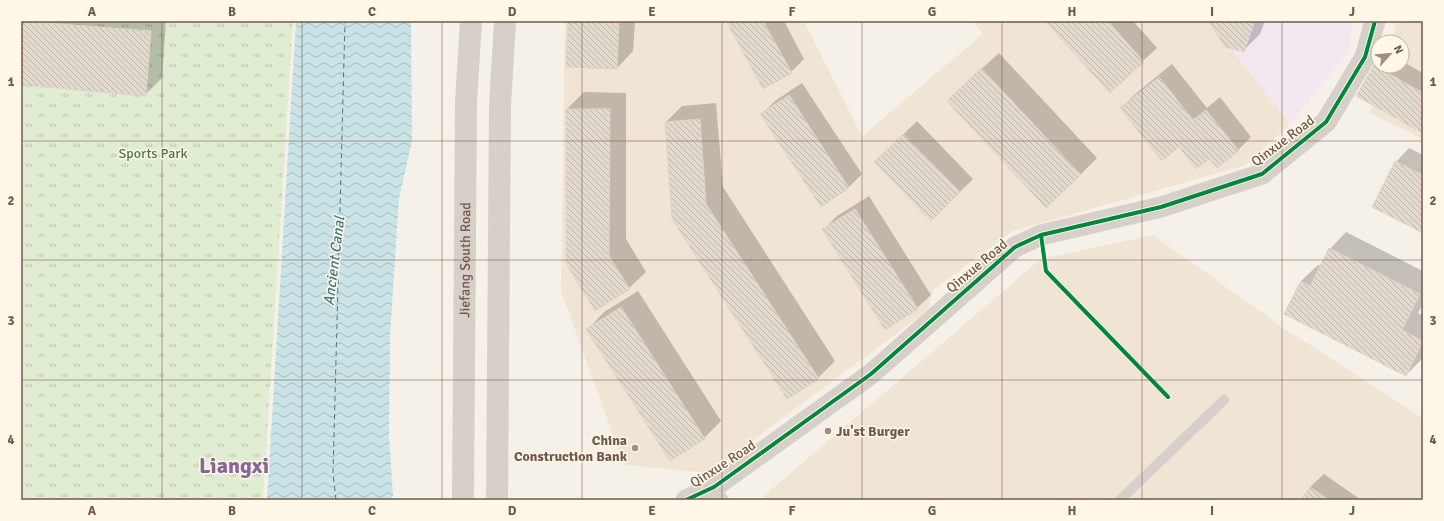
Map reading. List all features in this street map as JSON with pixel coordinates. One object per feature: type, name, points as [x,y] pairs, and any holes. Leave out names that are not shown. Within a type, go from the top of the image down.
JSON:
[{"type":"main road","name":"Jiefang South Road","points":[[463,500],[466,102],[471,21]]},
{"type":"main road","points":[[496,500],[500,106],[505,21]]},
{"type":"street","name":"Qinxue Road","points":[[686,500],[719,493],[871,374],[1015,247],[1041,235],[1161,207],[1262,174],[1326,122],[1365,57],[1374,21]]},
{"type":"lane","points":[[1120,500],[1224,400]]},
{"type":"shaded area","points":[[565,21],[804,21],[862,136],[983,34],[973,21],[1209,21],[1290,124],[1246,165],[1013,231],[933,290],[928,310],[709,473],[624,465],[561,291]]},
{"type":"shaded area","points":[[1209,21],[1354,21],[1347,54],[1290,124]]},
{"type":"shaded area","points":[[1397,21],[1423,21],[1423,139],[1370,113],[1382,74],[1410,74],[1410,34],[1393,34]]},
{"type":"shaded area","points":[[1153,235],[1282,327],[1423,418],[1423,500],[759,500],[1041,259]]},
{"type":"green space","name":"Sports Park","points":[[21,21],[293,21],[263,500],[21,500]]},
{"type":"water","name":"Ancient Canal","points":[[296,21],[411,21],[412,141],[399,198],[390,335],[389,435],[393,496],[391,500],[267,500]]},
{"type":"building","points":[[21,21],[151,31],[146,96],[21,85]]},
{"type":"building","points":[[568,21],[619,21],[617,69],[566,67]]},
{"type":"building","points":[[726,21],[763,21],[792,73],[763,89]]},
{"type":"building","points":[[1045,21],[1108,21],[1144,62],[1110,93]]},
{"type":"building","points":[[1209,21],[1255,21],[1244,52],[1225,47]]},
{"type":"building","points":[[981,68],[1081,175],[1046,208],[947,101]]},
{"type":"building","points":[[1370,72],[1370,74],[1390,74],[1423,93],[1423,133],[1356,96]]},
{"type":"building","points":[[1159,77],[1193,120],[1206,110],[1239,151],[1217,168],[1209,159],[1196,169],[1179,147],[1162,161],[1120,108]]},
{"type":"building","points":[[789,95],[849,188],[821,207],[760,114]]},
{"type":"building","points":[[566,109],[610,109],[609,256],[630,289],[595,311],[566,263]]},
{"type":"building","points":[[700,119],[706,204],[819,379],[787,399],[672,219],[665,122]]},
{"type":"building","points":[[903,134],[960,192],[931,221],[874,162]]},
{"type":"building","points":[[1395,161],[1423,175],[1423,227],[1421,232],[1372,207]]},
{"type":"building","points":[[855,209],[918,309],[885,330],[822,229]]},
{"type":"building","points":[[1329,248],[1420,294],[1402,330],[1423,341],[1406,376],[1284,314],[1301,281],[1310,286]]},
{"type":"building","points":[[621,307],[705,439],[670,461],[586,329]]},
{"type":"building","points":[[1310,487],[1329,500],[1301,500]]},
{"type":"ferry route","points":[[336,500],[333,473],[345,21]]},
{"type":"cycle path","points":[[686,500],[714,487],[871,374],[1015,247],[1041,235],[1161,207],[1262,174],[1326,122],[1365,57],[1375,21]]},
{"type":"cycle path","points":[[1041,235],[1046,271],[1168,397]]},
{"type":"place","name":"Ju'st Burger","points":[[828,431]]},
{"type":"place","name":"China Construction Bank","points":[[635,448]]},
{"type":"district","name":"Liangxi","points":[[234,465]]}]
